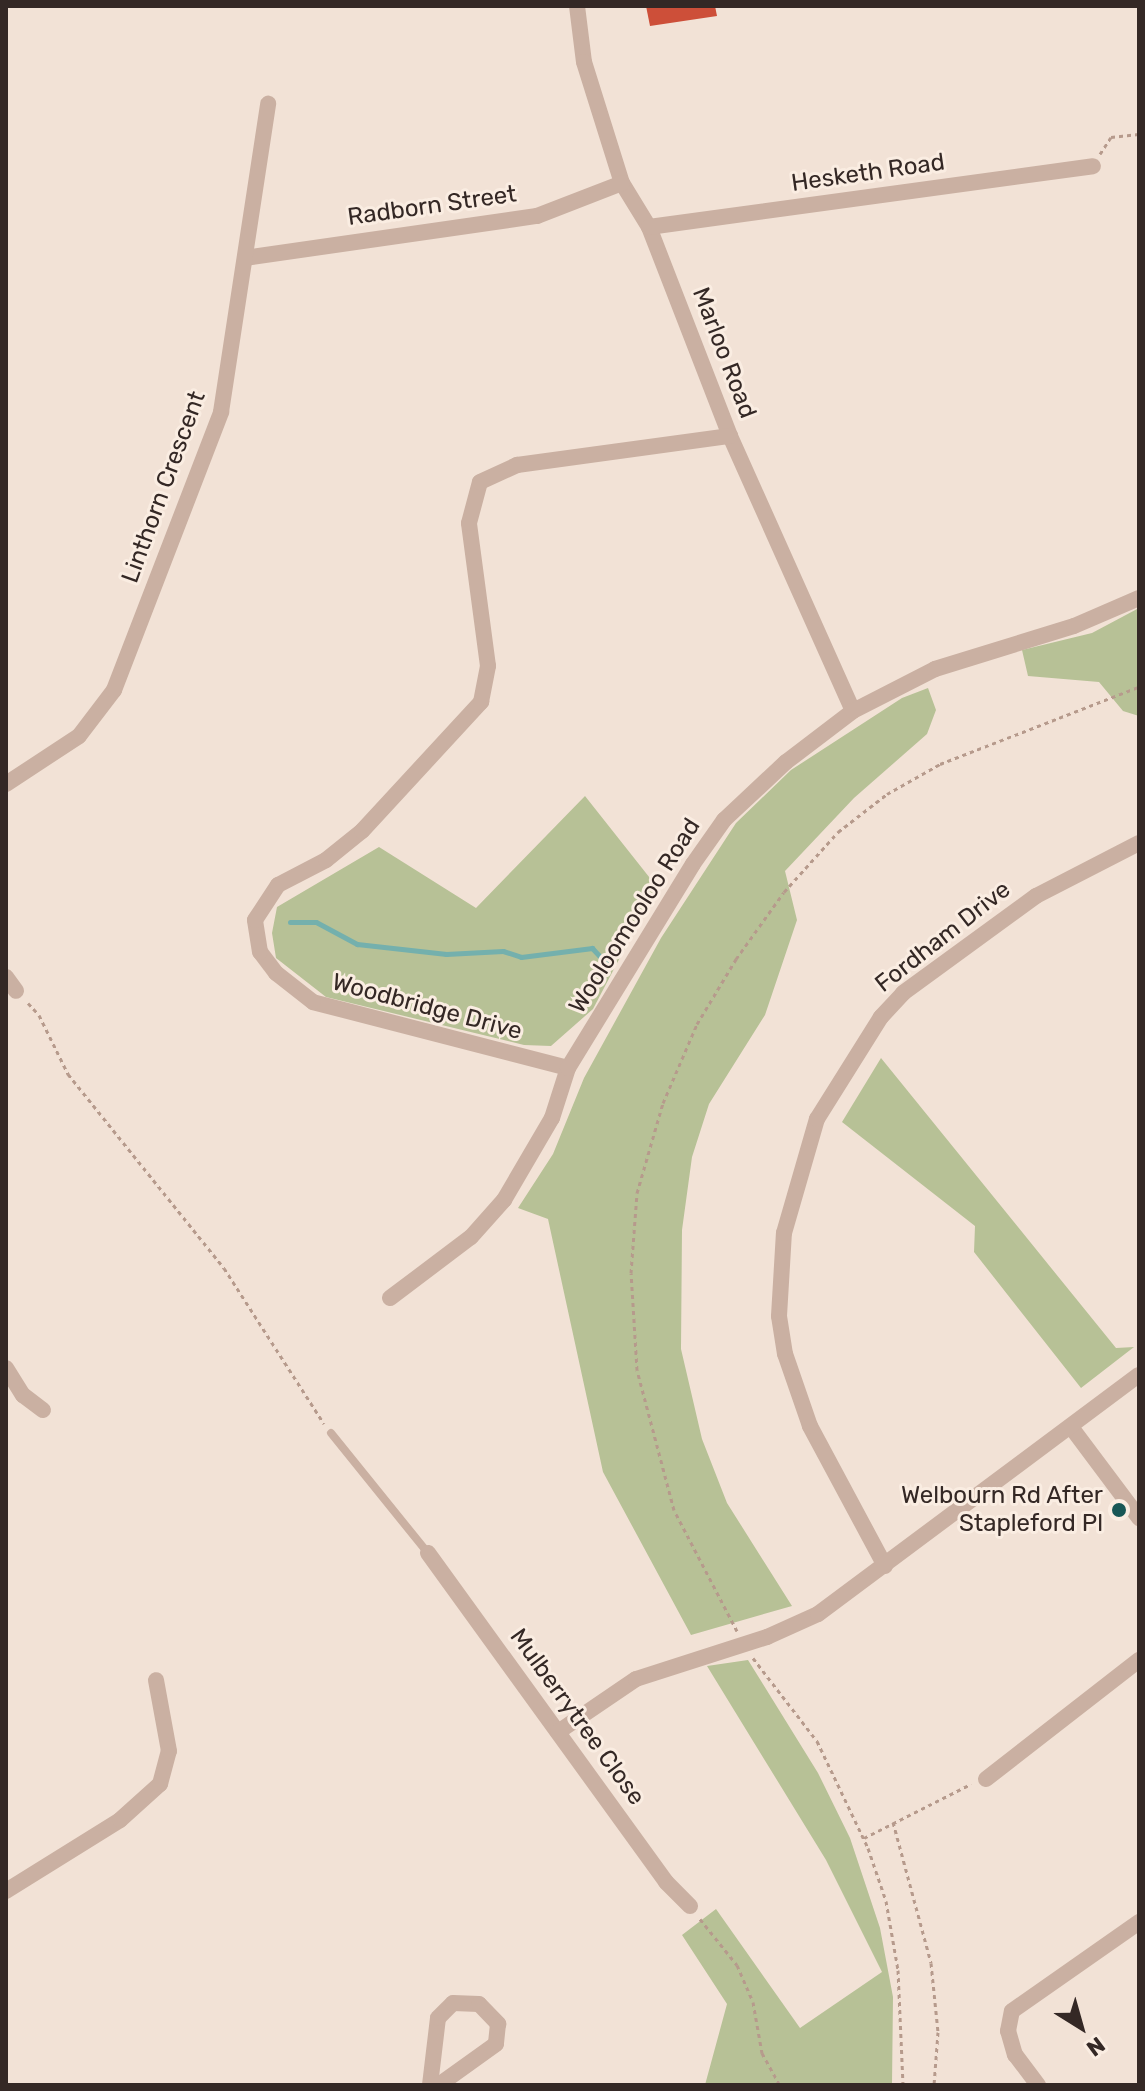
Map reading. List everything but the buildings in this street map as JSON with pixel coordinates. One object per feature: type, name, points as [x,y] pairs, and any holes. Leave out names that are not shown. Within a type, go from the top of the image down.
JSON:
[{"type":"street","name":"Marloo Road","points":[[577,6],[584,62],[622,183],[649,227],[730,436],[853,711]]},
{"type":"street","name":"Linthorn Crescent","points":[[6,784],[79,736],[114,690],[221,412],[268,104]]},
{"type":"street","name":"Hesketh Road","points":[[649,227],[1093,166]]},
{"type":"street","name":"Radborn Street","points":[[245,258],[537,216],[622,183]]},
{"type":"street","name":"Woodbridge Drive","points":[[568,1068],[313,1002],[295,991],[260,952],[255,920],[278,885],[326,860],[362,831],[481,702],[488,666],[469,523],[480,482],[517,465],[730,436]]},
{"type":"street","name":"Wooloomooloo Road","points":[[390,1298],[471,1237],[504,1200],[552,1118],[568,1068],[724,820],[786,762],[853,711],[935,669],[1074,626],[1139,598]]},
{"type":"street","name":"Fordham Drive","points":[[885,1566],[810,1426],[785,1354],[779,1316],[784,1233],[817,1119],[881,1017],[903,993],[1036,896],[1139,843]]},
{"type":"street","points":[[6,1368],[23,1395],[43,1410]]},
{"type":"street","points":[[558,1732],[614,1690],[658,1668],[795,1627],[885,1566],[1139,1375]]},
{"type":"street","points":[[1071,1427],[1139,1518]]},
{"type":"street","name":"Mulberrytree Close","points":[[428,1553],[666,1882],[690,1906]]},
{"type":"street","points":[[986,1779],[1139,1660]]},
{"type":"street","points":[[6,1891],[120,1820],[160,1784],[169,1751],[156,1680]]},
{"type":"street","points":[[1038,2085],[1015,2055],[1008,2031],[1012,2011],[1139,1922]]},
{"type":"street","points":[[430,2085],[438,2018],[453,2003],[479,2004],[498,2024],[496,2044],[439,2085]]},
{"type":"lane","points":[[331,1433],[428,1553]]},
{"type":"path","points":[[1093,166],[1111,137],[1139,134]]},
{"type":"path","points":[[11,984],[39,1015],[68,1074],[224,1268],[331,1433]]},
{"type":"path","points":[[864,1838],[986,1779]]},
{"type":"path","points":[[893,1822],[931,1963],[938,2032],[934,2085]]},
{"type":"path","points":[[690,1906],[737,1965],[753,2002],[762,2053],[780,2085]]},
{"type":"green space","points":[[1139,608],[1139,716],[1123,711],[1099,682],[1028,676],[1022,650],[1092,633]]},
{"type":"green space","points":[[928,688],[936,710],[927,734],[854,798],[785,871],[797,920],[765,1015],[709,1104],[692,1157],[682,1230],[681,1349],[702,1439],[727,1503],[792,1606],[691,1635],[603,1472],[548,1219],[518,1208],[553,1154],[584,1078],[661,938],[736,823],[791,770],[902,698]]},
{"type":"green space","points":[[585,796],[657,887],[593,1009],[551,1046],[524,1045],[326,997],[276,958],[272,933],[277,907],[379,847],[476,908]]},
{"type":"green space","points":[[881,1058],[1116,1348],[1134,1347],[1081,1388],[974,1252],[975,1226],[842,1122]]},
{"type":"green space","points":[[748,1660],[818,1773],[850,1838],[880,1928],[893,1997],[892,2085],[705,2085],[727,2004],[682,1935],[716,1909],[800,2028],[882,1972],[826,1860],[707,1666]]},
{"type":"waterway","points":[[290,922],[316,922],[357,944],[446,954],[503,951],[521,957],[592,948],[609,966]]},
{"type":"place","name":"Welbourn Rd After Stapleford Pl","points":[[1119,1510]]}]
